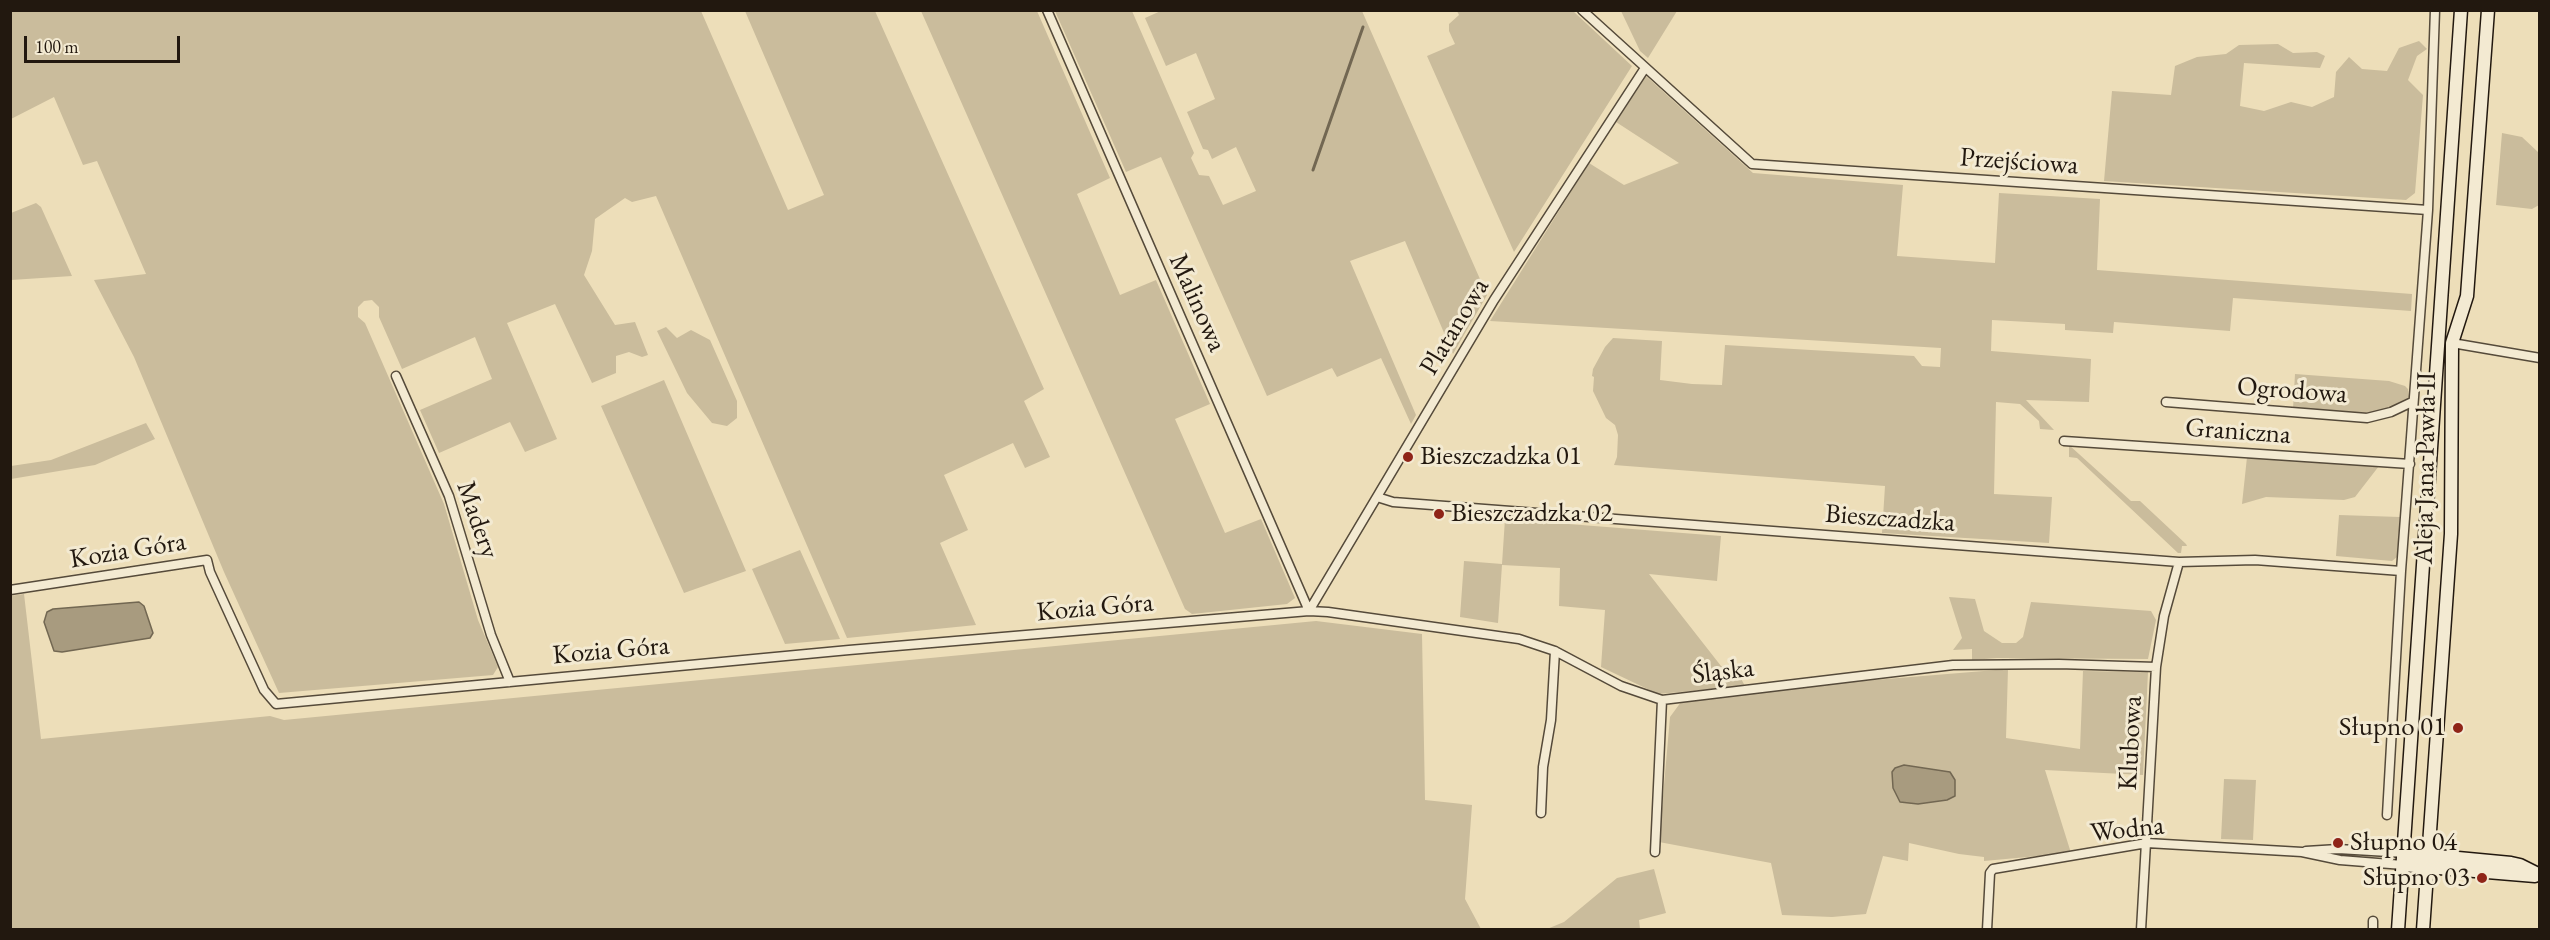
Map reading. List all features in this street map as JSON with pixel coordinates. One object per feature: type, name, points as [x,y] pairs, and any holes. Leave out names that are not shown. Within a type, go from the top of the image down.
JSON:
[{"type":"main road","name":"Aleja Jana Pawła II","points":[[2398,930],[2461,10]]},
{"type":"main road","name":"Aleja Jana Pawła II","points":[[2422,930],[2451,534],[2452,343],[2467,296],[2488,10]]},
{"type":"main road","points":[[2404,860],[2511,863],[2520,865],[2540,876]]},
{"type":"street","name":"Malinowa","points":[[1047,10],[1309,611]]},
{"type":"street","name":"Przejściowa","points":[[1582,10],[1752,165],[2428,210]]},
{"type":"street","points":[[2387,815],[2412,402],[2428,210],[2435,10]]},
{"type":"street","name":"Platanowa","points":[[1309,611],[1494,300],[1644,68]]},
{"type":"street","points":[[2452,343],[2540,358]]},
{"type":"street","name":"Madery","points":[[396,376],[449,496],[491,635],[510,682]]},
{"type":"street","name":"Ogrodowa","points":[[2166,402],[2367,418],[2391,412],[2412,402]]},
{"type":"street","name":"Graniczna","points":[[2064,441],[2410,464]]},
{"type":"street","name":"Bieszczadzka","points":[[1377,497],[1393,502],[2179,562],[2255,560],[2401,571]]},
{"type":"street","name":"Kozia Góra","points":[[10,590],[207,560],[210,572],[264,690],[276,704],[861,649],[1309,611]]},
{"type":"street","name":"Klubowa","points":[[2141,930],[2156,667],[2164,616],[2179,562]]},
{"type":"street","name":"Śląska","points":[[1309,611],[1510,637],[1555,651],[1612,681],[1662,700],[1953,665],[2059,664],[2156,667]]},
{"type":"street","points":[[1541,813],[1543,767],[1551,720],[1555,651]]},
{"type":"street","points":[[1655,852],[1662,700]]},
{"type":"street","name":"Wodna","points":[[1987,930],[1990,873],[1993,869],[2147,843],[2302,852],[2338,849],[2404,860]]},
{"type":"shaded area","points":[[11,10],[701,11],[788,210],[824,195],[745,11],[875,11],[1044,389],[1024,401],[1050,457],[1025,468],[1013,443],[944,475],[968,530],[940,543],[976,625],[847,638],[656,196],[632,202],[625,198],[595,219],[592,251],[584,275],[615,325],[635,322],[648,355],[642,357],[629,352],[616,356],[616,373],[592,383],[555,304],[507,323],[557,439],[525,452],[510,422],[439,453],[420,410],[492,379],[475,337],[402,369],[379,317],[379,307],[372,300],[364,301],[358,307],[358,317],[365,323],[444,504],[478,620],[498,667],[493,675],[279,693],[224,572],[134,357],[94,280],[146,274],[97,161],[83,165],[54,97],[11,119]]},
{"type":"shaded area","points":[[1163,10],[1362,11],[1487,295],[1453,354],[1405,241],[1350,261],[1416,415],[1411,424],[1381,358],[1337,377],[1332,368],[1267,396],[1161,157],[1126,172],[1055,11],[1132,11],[1194,153],[1191,158],[1199,175],[1209,176],[1223,205],[1256,191],[1236,147],[1212,159],[1208,150],[1203,149],[1187,112],[1215,99],[1196,53],[1166,66],[1145,18]]},
{"type":"shaded area","points":[[921,11],[1037,11],[1110,178],[1077,194],[1120,295],[1156,280],[1210,404],[1175,419],[1225,533],[1261,519],[1295,598],[1287,604],[1192,614],[1185,609]]},
{"type":"shaded area","points":[[1457,11],[1573,11],[1632,66],[1514,252],[1427,56],[1455,44],[1449,31],[1449,24],[1459,15]]},
{"type":"shaded area","points":[[1621,11],[1677,11],[1648,58],[1640,51]]},
{"type":"shaded area","points":[[2419,41],[2427,49],[2417,56],[2408,80],[2423,95],[2415,193],[2406,200],[2104,181],[2112,91],[2171,95],[2175,66],[2197,57],[2226,54],[2239,45],[2278,44],[2293,53],[2317,52],[2325,56],[2320,68],[2244,63],[2240,106],[2264,111],[2291,102],[2312,107],[2334,97],[2336,72],[2349,57],[2362,69],[2387,71],[2399,48]]},
{"type":"shaded area","points":[[1646,76],[1753,173],[1903,185],[1897,256],[1995,263],[1999,193],[2100,199],[2097,270],[2412,294],[2411,311],[2233,298],[2230,331],[2114,322],[2113,333],[2065,330],[2065,324],[1992,320],[1991,351],[2091,359],[2089,402],[2026,400],[2054,430],[2040,429],[2039,421],[2020,404],[1996,402],[1994,494],[2052,497],[2049,543],[1882,533],[1885,486],[1614,465],[1617,457],[1618,435],[1615,425],[1606,418],[1593,391],[1594,377],[1592,376],[1593,369],[1605,347],[1613,338],[1662,341],[1660,380],[1692,384],[1722,385],[1725,345],[1914,356],[1922,366],[1940,367],[1941,348],[1490,321],[1589,163],[1624,185],[1679,163],[1616,122]]},
{"type":"shaded area","points":[[2502,133],[2522,137],[2539,153],[2539,205],[2532,209],[2496,205]]},
{"type":"shaded area","points":[[36,203],[41,207],[72,276],[11,280],[11,213]]},
{"type":"shaded area","points":[[666,327],[677,338],[691,330],[710,340],[737,401],[737,418],[727,426],[712,423],[687,393],[657,331]]},
{"type":"shaded area","points":[[2295,374],[2389,381],[2405,386],[2409,397],[2383,411],[2366,416],[2293,409]]},
{"type":"shaded area","points":[[664,380],[746,571],[684,593],[601,406]]},
{"type":"shaded area","points":[[146,423],[155,439],[95,465],[11,479],[11,466],[51,460]]},
{"type":"shaded area","points":[[2069,445],[2131,501],[2140,501],[2186,544],[2187,546],[2182,546],[2181,553],[2178,553],[2077,458],[2069,457]]},
{"type":"shaded area","points":[[2247,457],[2379,466],[2355,497],[2344,500],[2266,497],[2242,504]]},
{"type":"shaded area","points":[[2339,515],[2400,517],[2397,557],[2392,561],[2336,556]]},
{"type":"shaded area","points":[[1505,519],[1721,536],[1717,581],[1649,574],[1721,666],[1739,675],[1745,686],[1658,694],[1601,667],[1605,610],[1559,606],[1560,568],[1502,565],[1498,623],[1460,617],[1464,561],[1502,564]]},
{"type":"shaded area","points":[[800,550],[840,639],[785,644],[752,569]]},
{"type":"shaded area","points":[[24,594],[41,739],[270,716],[284,720],[1316,621],[1422,634],[1425,800],[1472,805],[1465,899],[1481,929],[11,929],[10,596]]},
{"type":"shaded area","points":[[1949,597],[1975,599],[1984,631],[2002,643],[2016,643],[2023,637],[2031,602],[2151,611],[2156,620],[2148,659],[1997,658],[1972,660],[1972,649],[1953,650],[1962,638]]},
{"type":"shaded area","points":[[139,602],[144,606],[153,633],[150,638],[62,652],[54,651],[44,622],[47,612],[53,609]]},
{"type":"shaded area","points":[[2008,669],[2006,738],[2080,749],[2083,671],[2148,672],[2143,775],[2045,770],[2071,853],[1984,861],[1984,857],[1909,843],[1908,861],[1883,856],[1866,914],[1832,917],[1782,915],[1771,863],[1659,842],[1670,717],[1681,702],[1838,683]],"holes":[[[1911,766],[1950,772],[1947,800],[1918,804]]]},
{"type":"shaded area","points":[[1904,765],[1950,772],[1955,780],[1955,796],[1947,800],[1918,804],[1900,802],[1893,788],[1892,772],[1895,768]]},
{"type":"shaded area","points":[[2224,779],[2256,780],[2253,840],[2221,839]]},
{"type":"shaded area","points":[[1654,869],[1666,913],[1639,920],[1640,929],[1547,929],[1564,922],[1617,878]]},
{"type":"waterway","points":[[1313,170],[1363,27]]},
{"type":"place","name":"Bieszczadzka 01","points":[[1408,457]]},
{"type":"place","name":"Bieszczadzka 02","points":[[1439,514]]},
{"type":"place","name":"Słupno 01","points":[[2458,728]]},
{"type":"place","name":"Słupno 04","points":[[2338,843]]},
{"type":"place","name":"Słupno 03","points":[[2482,878]]}]
